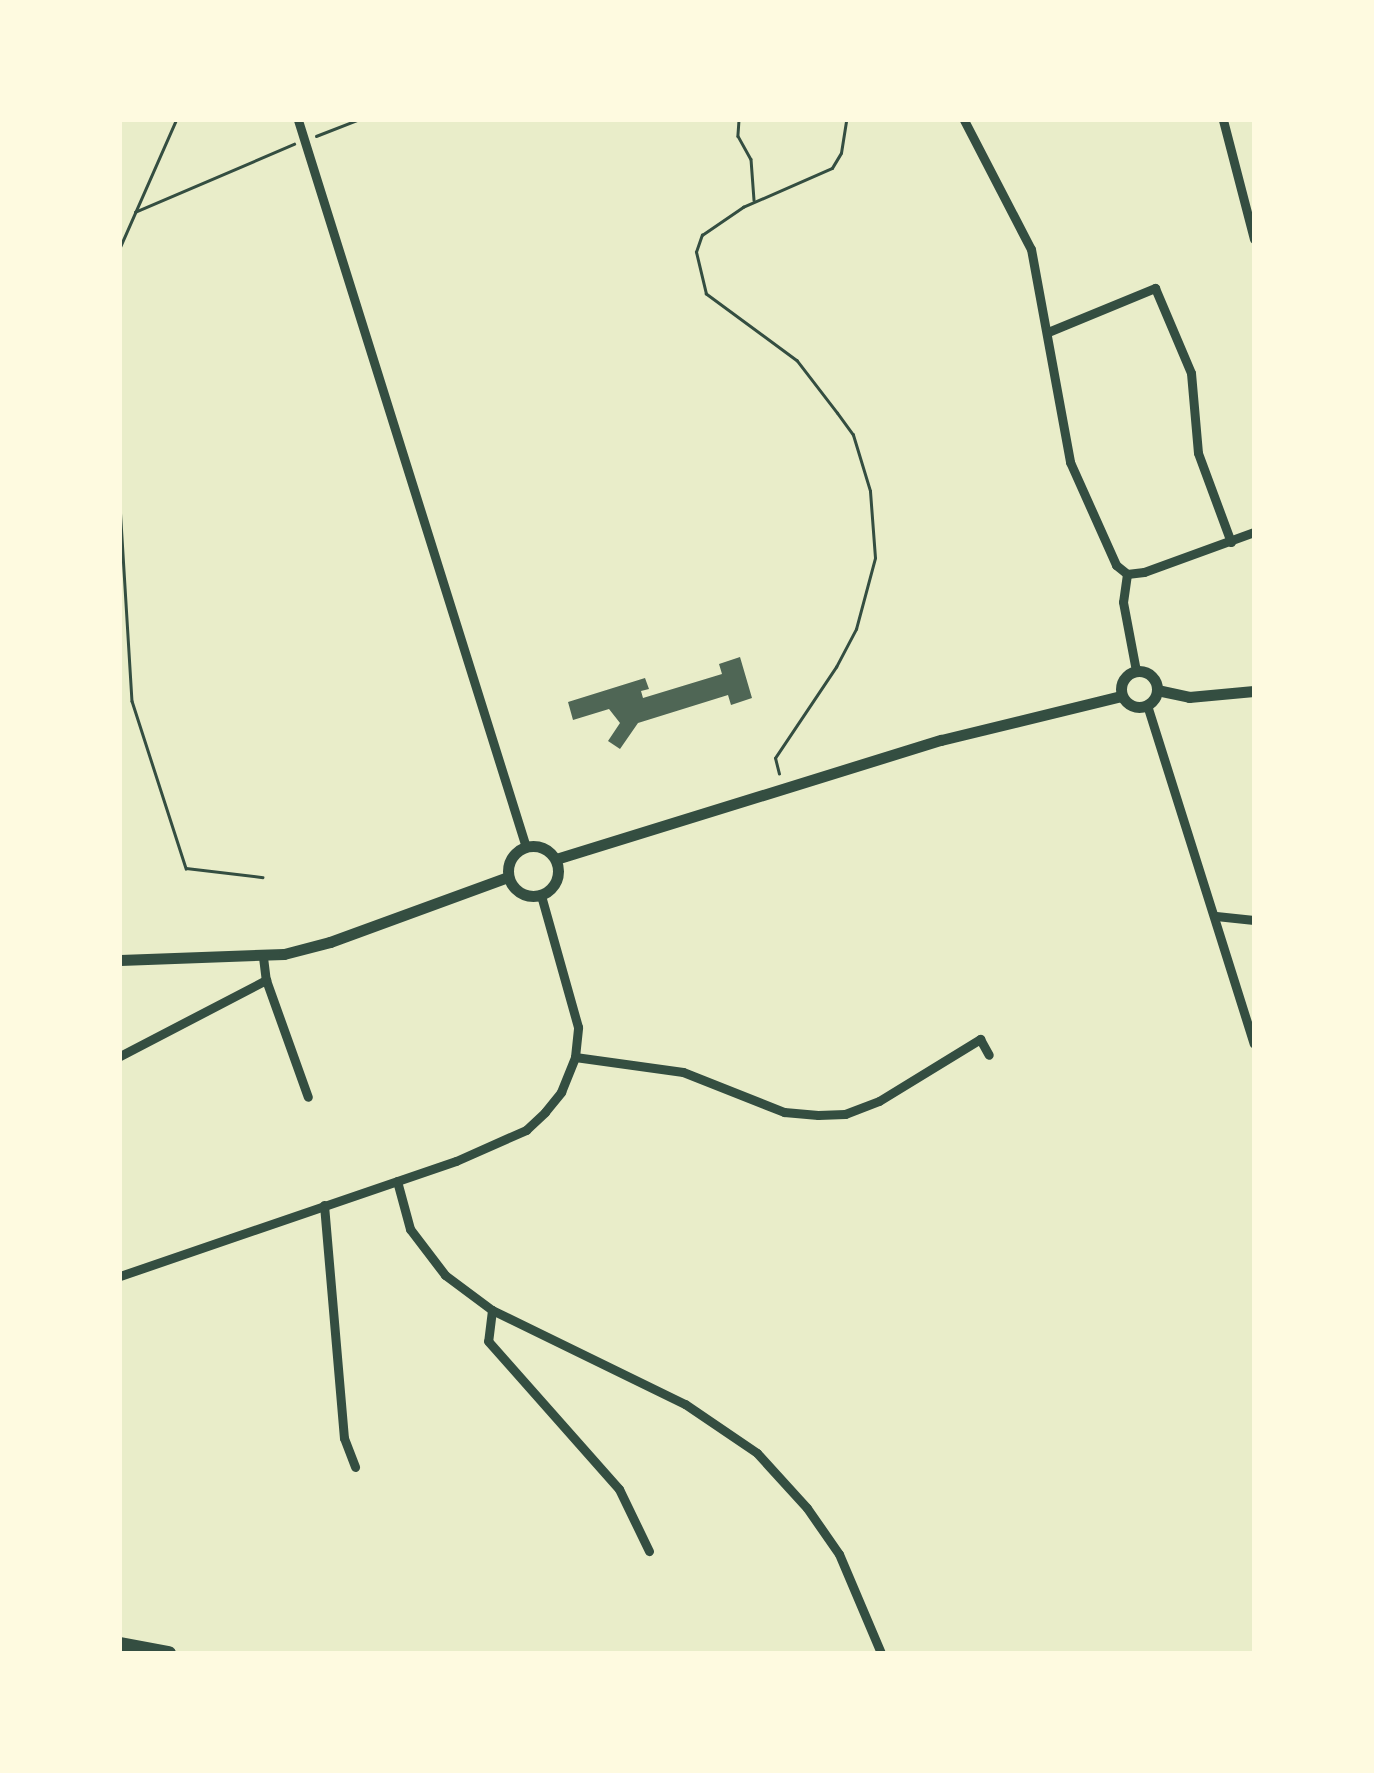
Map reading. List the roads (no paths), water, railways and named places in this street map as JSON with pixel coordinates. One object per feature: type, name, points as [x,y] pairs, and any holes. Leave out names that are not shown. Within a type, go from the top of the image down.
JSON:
[{"type":"highway","points":[[120,1644],[168,1653]]},
{"type":"street","points":[[298,120],[526,846]]},
{"type":"street","points":[[964,120],[1031,249],[1073,472],[1116,565],[1128,574]]},
{"type":"street","points":[[1223,120],[1254,240]]},
{"type":"street","points":[[1048,332],[1156,288],[1191,374],[1198,453],[1231,542]]},
{"type":"street","points":[[1128,574],[1254,532]]},
{"type":"street","points":[[1128,574],[1123,602],[1136,672]]},
{"type":"street","points":[[1136,672],[1153,678],[1157,690]]},
{"type":"street","points":[[1136,672],[1122,683],[1122,696],[1131,705],[1147,705]]},
{"type":"street","points":[[1157,690],[1189,697],[1254,691]]},
{"type":"street","points":[[1147,705],[1157,690]]},
{"type":"street","points":[[556,860],[941,740],[1122,696]]},
{"type":"street","points":[[1147,705],[1254,1044]]},
{"type":"street","points":[[526,846],[545,849],[556,860],[557,880],[540,896],[517,891],[508,877],[513,855],[526,846]]},
{"type":"street","points":[[120,960],[263,957],[330,942],[508,877]]},
{"type":"street","points":[[120,1276],[397,1181],[526,1130],[561,1092],[575,1057],[576,1014],[540,896]]},
{"type":"street","points":[[1216,916],[1254,920]]},
{"type":"street","points":[[263,957],[266,980],[308,1098]]},
{"type":"street","points":[[120,1056],[266,980]]},
{"type":"street","points":[[575,1057],[683,1072],[784,1112],[818,1115],[845,1114],[877,1102],[980,1039],[989,1055]]},
{"type":"street","points":[[397,1181],[410,1229],[445,1275],[492,1310],[685,1404],[757,1454],[807,1508],[839,1554],[880,1649]]},
{"type":"street","points":[[324,1205],[344,1438],[355,1467]]},
{"type":"street","points":[[492,1310],[488,1341],[618,1489],[649,1551]]}]
